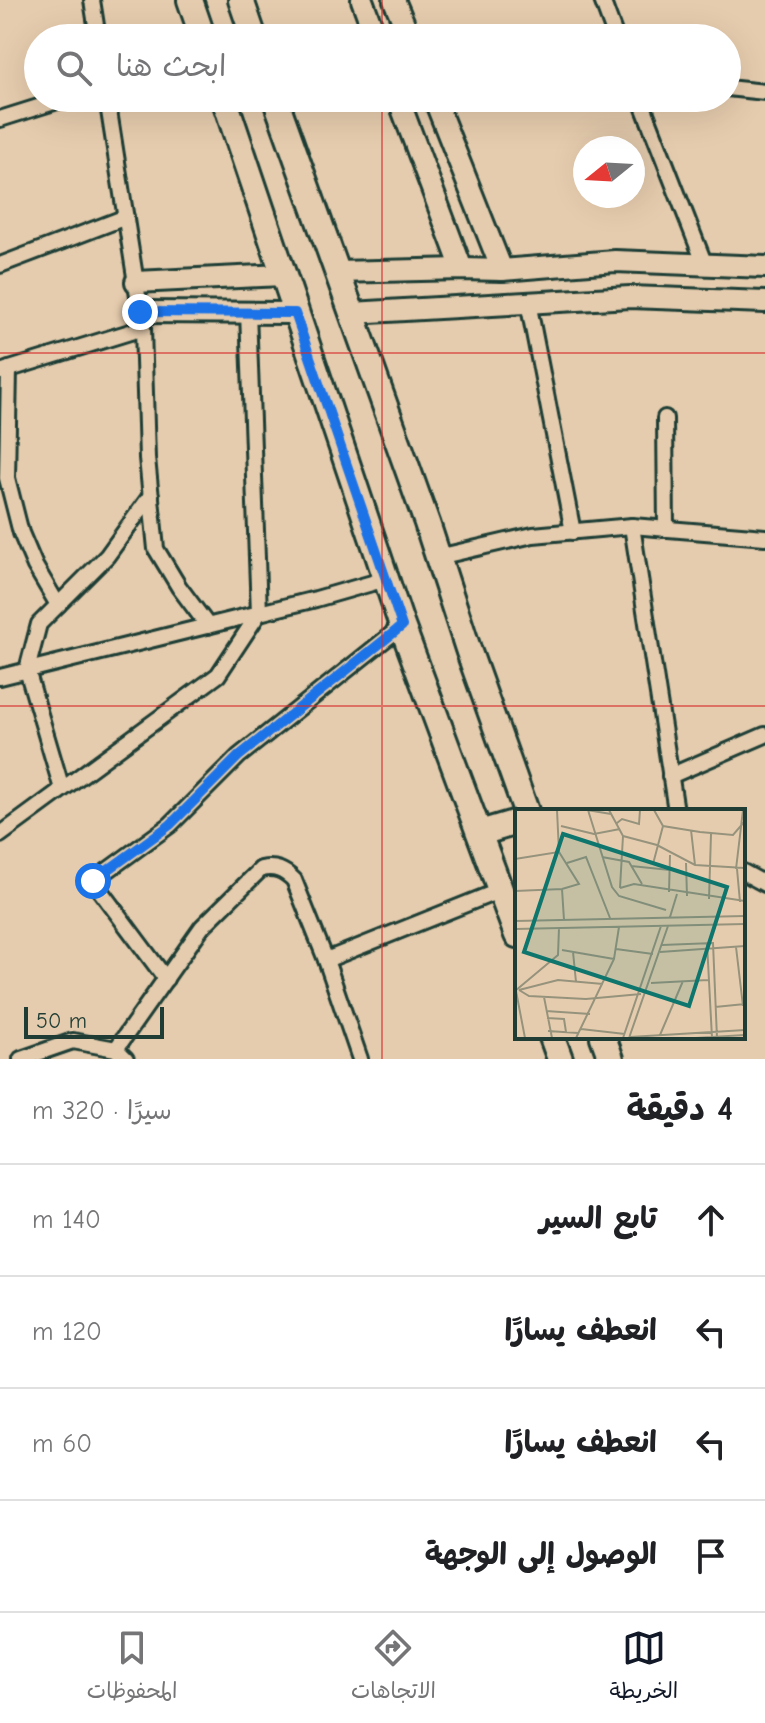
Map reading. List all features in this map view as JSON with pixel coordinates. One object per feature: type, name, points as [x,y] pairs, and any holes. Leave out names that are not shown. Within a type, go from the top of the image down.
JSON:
[{"type":"main road","points":[[190,0],[198,24]]},
{"type":"main road","points":[[241,0],[249,24]]},
{"type":"main road","points":[[229,112],[402,626],[515,929]]},
{"type":"main road","points":[[280,112],[525,809]]},
{"type":"main road","points":[[480,833],[515,823]]},
{"type":"main road","points":[[553,1039],[560,1059]]},
{"type":"main road","points":[[604,1039],[611,1059]]},
{"type":"street","points":[[92,0],[96,24]]},
{"type":"street","points":[[602,0],[611,24]]},
{"type":"street","points":[[364,7],[397,1],[405,24]]},
{"type":"street","points":[[741,89],[765,92]]},
{"type":"street","points":[[0,119],[24,111]]},
{"type":"street","points":[[109,112],[142,320],[147,458],[156,549],[208,626]]},
{"type":"street","points":[[403,112],[462,269]]},
{"type":"street","points":[[440,112],[502,270]]},
{"type":"street","points":[[645,112],[705,265]]},
{"type":"street","points":[[0,265],[126,217]]},
{"type":"street","points":[[337,272],[502,270],[615,261],[765,267]]},
{"type":"street","points":[[136,282],[283,275]]},
{"type":"street","points":[[352,313],[630,297],[765,302]]},
{"type":"street","points":[[528,302],[573,532]]},
{"type":"street","points":[[0,835],[218,675],[259,613],[248,312]]},
{"type":"street","points":[[58,605],[35,566],[4,478],[4,371],[142,320],[248,312],[295,313]]},
{"type":"street","points":[[665,418],[666,529]]},
{"type":"street","points":[[62,789],[27,670],[39,624],[107,556],[151,495]]},
{"type":"street","points":[[632,526],[676,809]]},
{"type":"street","points":[[438,557],[533,535],[632,526],[765,537]]},
{"type":"street","points":[[0,677],[386,579]]},
{"type":"street","points":[[166,979],[93,881],[170,825],[239,756],[402,626]]},
{"type":"street","points":[[670,776],[765,735]]},
{"type":"street","points":[[21,1059],[73,1041],[121,1054],[202,927],[261,869],[269,867],[286,872],[294,880],[360,1059]]},
{"type":"street","points":[[745,873],[765,884]]},
{"type":"street","points":[[326,960],[501,890]]},
{"type":"route","points":[[93,881],[170,825],[239,756],[402,626],[295,313],[140,312]]}]
